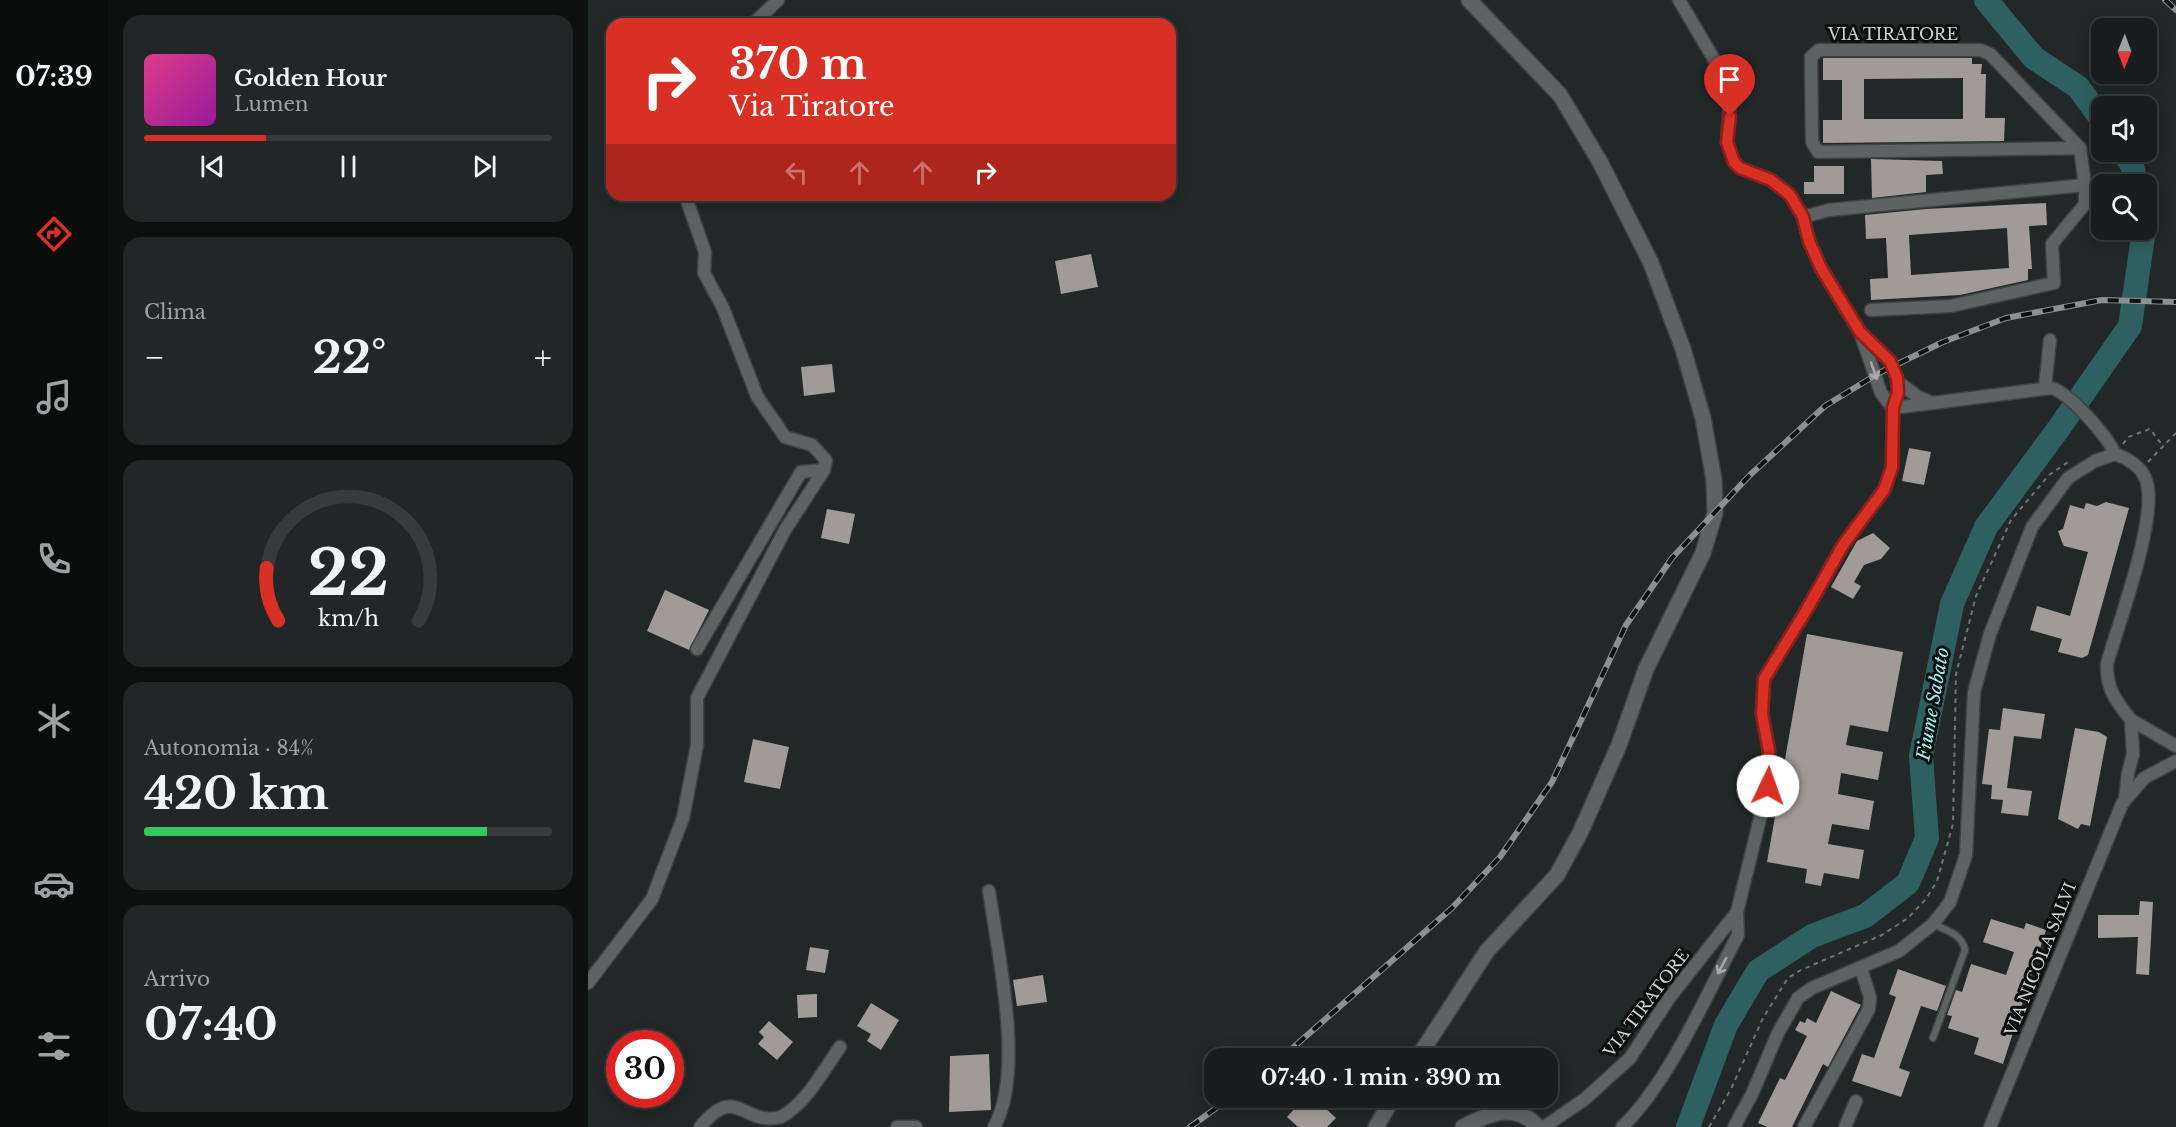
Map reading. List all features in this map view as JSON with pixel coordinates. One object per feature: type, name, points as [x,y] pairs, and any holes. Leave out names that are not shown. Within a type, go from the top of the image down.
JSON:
[{"type":"street","points":[[759,18],[778,0]]},
{"type":"street","points":[[1424,1048],[1487,951],[1557,874],[1581,831],[1619,745],[1646,669],[1703,553],[1715,513],[1714,480],[1703,418],[1683,349],[1651,263],[1599,162],[1560,95],[1469,0]]},
{"type":"street","points":[[1679,0],[1728,83],[1730,103],[1727,142],[1734,162],[1740,168],[1784,188],[1803,217],[1809,241],[1821,268],[1860,332],[1881,393],[1893,408],[2045,387],[2064,393],[2099,431],[2115,454],[2131,461],[2141,471],[2146,479],[2149,503],[2146,527],[2107,664],[2106,682],[2112,697],[2131,720],[2176,746]]},
{"type":"street","name":"VIA TIRATORE","points":[[1820,50],[1980,50],[1990,54],[2080,148],[1818,152],[1812,142],[1811,57],[1820,50]]},
{"type":"street","points":[[1871,310],[1951,306],[2054,283],[2052,244],[2085,204],[2080,148]]},
{"type":"street","points":[[1803,217],[1829,210],[2085,185]]},
{"type":"street","points":[[588,983],[652,899],[683,818],[697,745],[698,698],[785,530],[824,470],[826,460],[812,445],[785,437],[757,396],[723,308],[704,273],[705,252],[687,201]]},
{"type":"street","points":[[1860,332],[1890,361],[1897,381],[1918,397],[1934,403]]},
{"type":"street","points":[[2045,387],[2050,340]]},
{"type":"street","name":"VIA TIRATORE","points":[[1622,1127],[1641,1109],[1664,1072],[1738,935],[1737,912],[1770,766],[1762,714],[1764,679],[1843,545],[1884,490],[1892,467],[1893,408],[1898,392],[1897,381]]},
{"type":"street","points":[[1734,1127],[1752,1094],[1778,1033],[1798,998],[1812,988],[1899,951],[1933,924],[1950,902],[1966,855],[1974,692],[1990,634],[2032,527],[2068,478],[2095,461],[2115,454]]},
{"type":"street","points":[[698,649],[801,472],[824,470]]},
{"type":"street","points":[[2124,802],[2133,754],[2131,720]]},
{"type":"street","points":[[2124,802],[2144,778],[2176,761]]},
{"type":"street","points":[[2131,762],[2138,774],[2144,778]]},
{"type":"street","name":"VIA NICOLA SALVI","points":[[1990,1127],[2124,802]]},
{"type":"street","points":[[989,891],[1010,1037],[1002,1112],[994,1127]]},
{"type":"street","name":"VIA TIRATORE","points":[[1544,1127],[1585,1100],[1630,1058],[1671,997],[1737,912]]},
{"type":"street","points":[[1804,1127],[1869,1009],[1870,997],[1861,969]]},
{"type":"street","points":[[700,1127],[712,1112],[722,1108],[732,1108],[752,1119],[765,1120],[781,1117],[802,1100],[840,1047]]},
{"type":"street","points":[[1845,1127],[1856,1101]]},
{"type":"street","points":[[1376,1127],[1387,1108]]},
{"type":"street","points":[[1463,1127],[1490,1113],[1507,1111],[1531,1119],[1538,1127]]},
{"type":"street","points":[[897,1127],[916,1127]]},
{"type":"lane","points":[[1933,924],[1964,941],[1965,950],[1933,1038]]},
{"type":"path","points":[[2115,454],[2128,437],[2150,429],[2163,446]]},
{"type":"path","points":[[2141,471],[2176,433]]},
{"type":"path","points":[[1709,1127],[1731,1089],[1763,1018],[1788,978],[1801,970],[1882,935],[1908,918],[1926,899],[1936,881],[1953,824],[1956,674],[1976,596],[2011,520],[2049,475],[2068,460],[2076,460],[2085,468]]},
{"type":"building","points":[[1823,58],[1972,58],[1972,64],[1982,64],[1981,74],[1986,74],[1985,118],[2005,118],[2004,141],[1823,143],[1823,120],[1842,120],[1842,80],[1823,80]],"holes":[[[1963,78],[1963,119],[1864,119],[1864,79]]]},
{"type":"building","points":[[1871,159],[1942,161],[1943,174],[1926,175],[1926,192],[1872,198]]},
{"type":"building","points":[[1814,166],[1844,166],[1844,194],[1804,194],[1804,182],[1814,182]]},
{"type":"building","points":[[2046,203],[2047,225],[2029,226],[2032,269],[2028,269],[2028,280],[1960,295],[1871,300],[1870,279],[1888,278],[1886,238],[1866,239],[1865,215],[1926,209]],"holes":[[[2007,228],[2009,268],[1911,275],[1909,235]]]},
{"type":"building","points":[[1091,254],[1098,287],[1061,294],[1055,261]]},
{"type":"building","points":[[832,364],[835,392],[804,396],[801,367]]},
{"type":"building","points":[[1909,448],[1931,452],[1924,485],[1902,481]]},
{"type":"building","points":[[2106,502],[2129,508],[2088,655],[2082,658],[2058,652],[2062,639],[2030,630],[2037,606],[2070,616],[2088,552],[2064,546],[2062,542],[2058,531],[2063,529],[2070,505],[2084,509],[2086,503],[2097,506]]},
{"type":"building","points":[[827,509],[855,514],[849,544],[821,538]]},
{"type":"building","points":[[1873,533],[1890,548],[1881,559],[1864,565],[1854,582],[1861,586],[1853,599],[1831,587],[1857,541]]},
{"type":"building","points":[[665,590],[709,610],[689,650],[647,631]]},
{"type":"building","points":[[1807,634],[1903,652],[1888,732],[1850,725],[1846,745],[1883,752],[1878,780],[1841,773],[1838,794],[1874,801],[1869,830],[1832,824],[1828,844],[1864,850],[1859,879],[1824,873],[1821,886],[1805,883],[1807,869],[1767,862]]},
{"type":"building","points":[[2003,708],[2045,714],[2041,739],[2014,736],[2007,788],[2032,791],[2028,816],[2001,813],[2003,800],[1991,799],[1992,785],[1982,784],[1989,729],[2000,730]]},
{"type":"building","points":[[2075,728],[2099,732],[2107,737],[2090,826],[2081,824],[2078,829],[2058,819]]},
{"type":"building","points":[[753,739],[789,747],[780,789],[744,782]]},
{"type":"building","points":[[2140,901],[2153,902],[2149,975],[2136,974],[2138,937],[2098,938],[2098,915],[2139,915]]},
{"type":"building","points":[[1991,919],[2024,929],[2026,923],[2046,930],[2003,1064],[1974,1054],[1979,1038],[1948,1028],[1952,1016],[1947,1015],[1956,990],[1962,992],[1971,964],[2006,975],[2014,952],[1983,942]]},
{"type":"building","points":[[810,947],[829,950],[825,973],[806,970]]},
{"type":"building","points":[[1898,969],[1946,986],[1937,1011],[1921,1006],[1899,1068],[1910,1072],[1901,1097],[1852,1081],[1862,1054],[1874,1058],[1896,997],[1889,994]]},
{"type":"building","points":[[1043,975],[1047,1002],[1017,1006],[1013,980]]},
{"type":"building","points":[[1831,991],[1861,1005],[1828,1067],[1823,1064],[1792,1127],[1767,1127],[1758,1123],[1780,1078],[1785,1080],[1807,1036],[1795,1030],[1800,1021],[1805,1023],[1807,1018],[1816,1023]]},
{"type":"building","points":[[817,994],[817,1017],[798,1018],[797,995]]},
{"type":"building","points":[[871,1003],[899,1020],[881,1050],[867,1041],[871,1034],[857,1026]]},
{"type":"building","points":[[769,1021],[793,1042],[777,1060],[758,1044],[764,1037],[759,1032]]},
{"type":"building","points":[[989,1054],[991,1110],[949,1112],[950,1056]]},
{"type":"building","points":[[1295,1108],[1325,1108],[1336,1118],[1327,1127],[1298,1127],[1287,1117]]},
{"type":"waterway","name":"Fiume Sabato","points":[[1986,0],[2034,58],[2078,87],[2091,105]]},
{"type":"waterway","name":"Fiume Sabato","points":[[2130,162],[2134,174]]},
{"type":"waterway","name":"Fiume Sabato","points":[[1688,1127],[1726,1025],[1758,971],[1812,936],[1865,916],[1908,883],[1927,838],[1921,756],[1952,604],[1986,527],[2130,326],[2143,240]]},
{"type":"railway","points":[[2165,0],[2176,10]]},
{"type":"railway","points":[[1293,1048],[1452,908],[1500,857],[1552,782],[1626,625],[1672,558],[1750,475],[1825,406],[1879,373],[1943,342],[2006,318],[2102,300],[2176,302]]},
{"type":"railway","points":[[1190,1127],[1216,1108]]},
{"type":"route","points":[[1730,116],[1727,142],[1734,162],[1740,168],[1771,180],[1790,195],[1803,217],[1809,241],[1821,268],[1860,332],[1890,361],[1897,378],[1898,392],[1893,408],[1892,467],[1884,490],[1843,545],[1764,679],[1762,714],[1769,751],[1768,786]]}]
